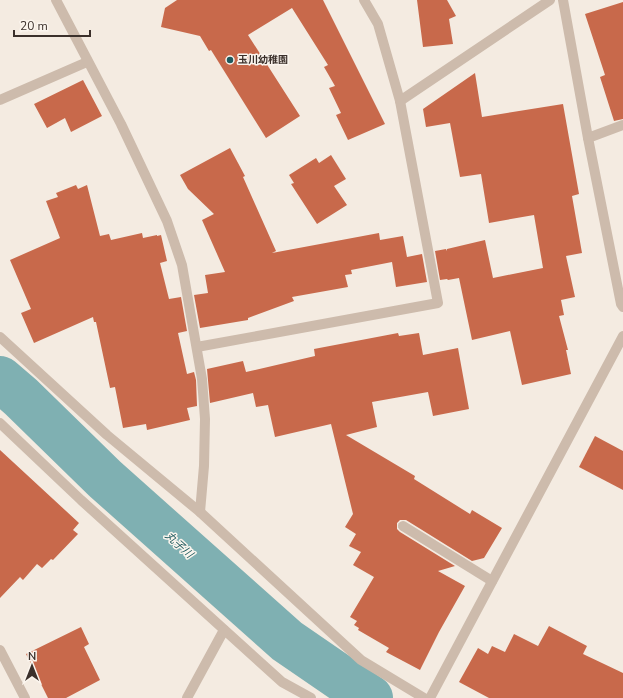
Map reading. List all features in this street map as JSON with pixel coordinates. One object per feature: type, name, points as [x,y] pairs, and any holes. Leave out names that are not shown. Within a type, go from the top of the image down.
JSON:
[{"type":"street","points":[[56,0],[87,62],[121,124],[167,221],[182,265],[202,379],[205,419],[204,466],[200,512]]},
{"type":"street","points":[[197,347],[438,303],[400,101],[378,24],[364,0]]},
{"type":"street","points":[[400,101],[550,0]]},
{"type":"street","points":[[564,0],[588,138],[621,304],[623,307]]},
{"type":"street","points":[[0,100],[87,62]]},
{"type":"street","points":[[588,138],[623,124]]},
{"type":"street","points":[[430,698],[623,336]]},
{"type":"street","points":[[0,337],[108,435],[200,512],[361,660],[424,698]]},
{"type":"street","points":[[0,423],[81,500],[282,682],[311,698]]},
{"type":"street","points":[[403,526],[492,581]]},
{"type":"street","points":[[187,698],[224,630]]},
{"type":"street","points":[[0,650],[25,698]]},
{"type":"building","points":[[177,0],[323,0],[385,124],[348,140],[336,115],[341,113],[329,88],[335,86],[324,67],[328,65],[292,8],[248,35],[300,116],[266,138],[211,50],[209,51],[200,36],[161,27],[165,8]]},
{"type":"building","points":[[417,0],[447,0],[456,16],[449,19],[453,44],[423,47]]},
{"type":"building","points":[[623,2],[623,119],[614,121],[600,77],[605,75],[585,14]]},
{"type":"building","points":[[475,73],[482,117],[563,104],[579,194],[572,196],[582,253],[566,256],[575,297],[561,300],[564,315],[559,316],[568,350],[566,350],[571,374],[522,385],[510,331],[472,340],[459,278],[440,280],[435,251],[446,249],[447,251],[447,249],[485,240],[493,278],[543,268],[534,215],[489,223],[481,174],[460,177],[450,123],[426,127],[423,109]]},
{"type":"building","points":[[83,80],[102,116],[71,132],[65,118],[47,128],[34,104]]},
{"type":"building","points":[[230,148],[245,176],[243,177],[276,251],[272,253],[379,233],[380,240],[403,236],[407,257],[422,254],[427,282],[396,287],[392,262],[351,270],[352,274],[345,275],[348,287],[292,297],[294,301],[248,318],[248,320],[200,328],[194,295],[208,293],[205,275],[225,272],[202,220],[214,214],[188,189],[180,175]]},
{"type":"building","points":[[331,155],[346,179],[334,186],[347,205],[317,224],[291,184],[294,183],[289,175],[316,158],[319,163]]},
{"type":"building","points":[[76,185],[78,189],[87,185],[100,236],[109,234],[111,240],[142,233],[143,238],[161,235],[167,261],[160,263],[169,299],[181,297],[187,331],[178,333],[187,374],[194,372],[196,380],[197,406],[187,408],[190,420],[147,430],[146,424],[123,428],[115,387],[110,388],[96,322],[94,322],[93,317],[34,343],[21,313],[31,309],[10,260],[60,238],[46,201],[58,197],[56,193]]},
{"type":"building","points":[[398,333],[399,336],[419,333],[423,355],[458,348],[469,409],[433,416],[428,392],[372,402],[377,427],[346,435],[415,476],[414,479],[470,514],[472,510],[502,528],[484,558],[472,561],[406,520],[400,520],[397,523],[397,529],[400,532],[455,566],[438,571],[465,586],[420,670],[386,652],[389,648],[358,630],[359,628],[354,625],[357,621],[350,617],[374,577],[353,565],[361,552],[349,546],[356,534],[345,527],[353,514],[331,424],[275,437],[268,405],[256,407],[253,393],[210,403],[207,369],[243,361],[246,372],[315,356],[314,349]]},
{"type":"building","points":[[595,436],[623,451],[623,490],[579,467]]},
{"type":"building","points":[[0,450],[79,523],[73,530],[78,534],[53,560],[51,559],[42,568],[37,564],[23,580],[20,577],[0,598]]},
{"type":"building","points":[[549,626],[587,646],[583,654],[623,673],[623,698],[489,698],[459,682],[478,648],[488,654],[492,646],[505,652],[514,634],[538,646]]},
{"type":"building","points":[[81,627],[89,644],[84,647],[100,680],[66,698],[48,698],[26,654]]},
{"type":"waterway","name":"丸子川","points":[[0,379],[21,397],[105,479],[287,641],[370,698]]},
{"type":"place","name":"玉川幼稚園","points":[[230,60]]}]
